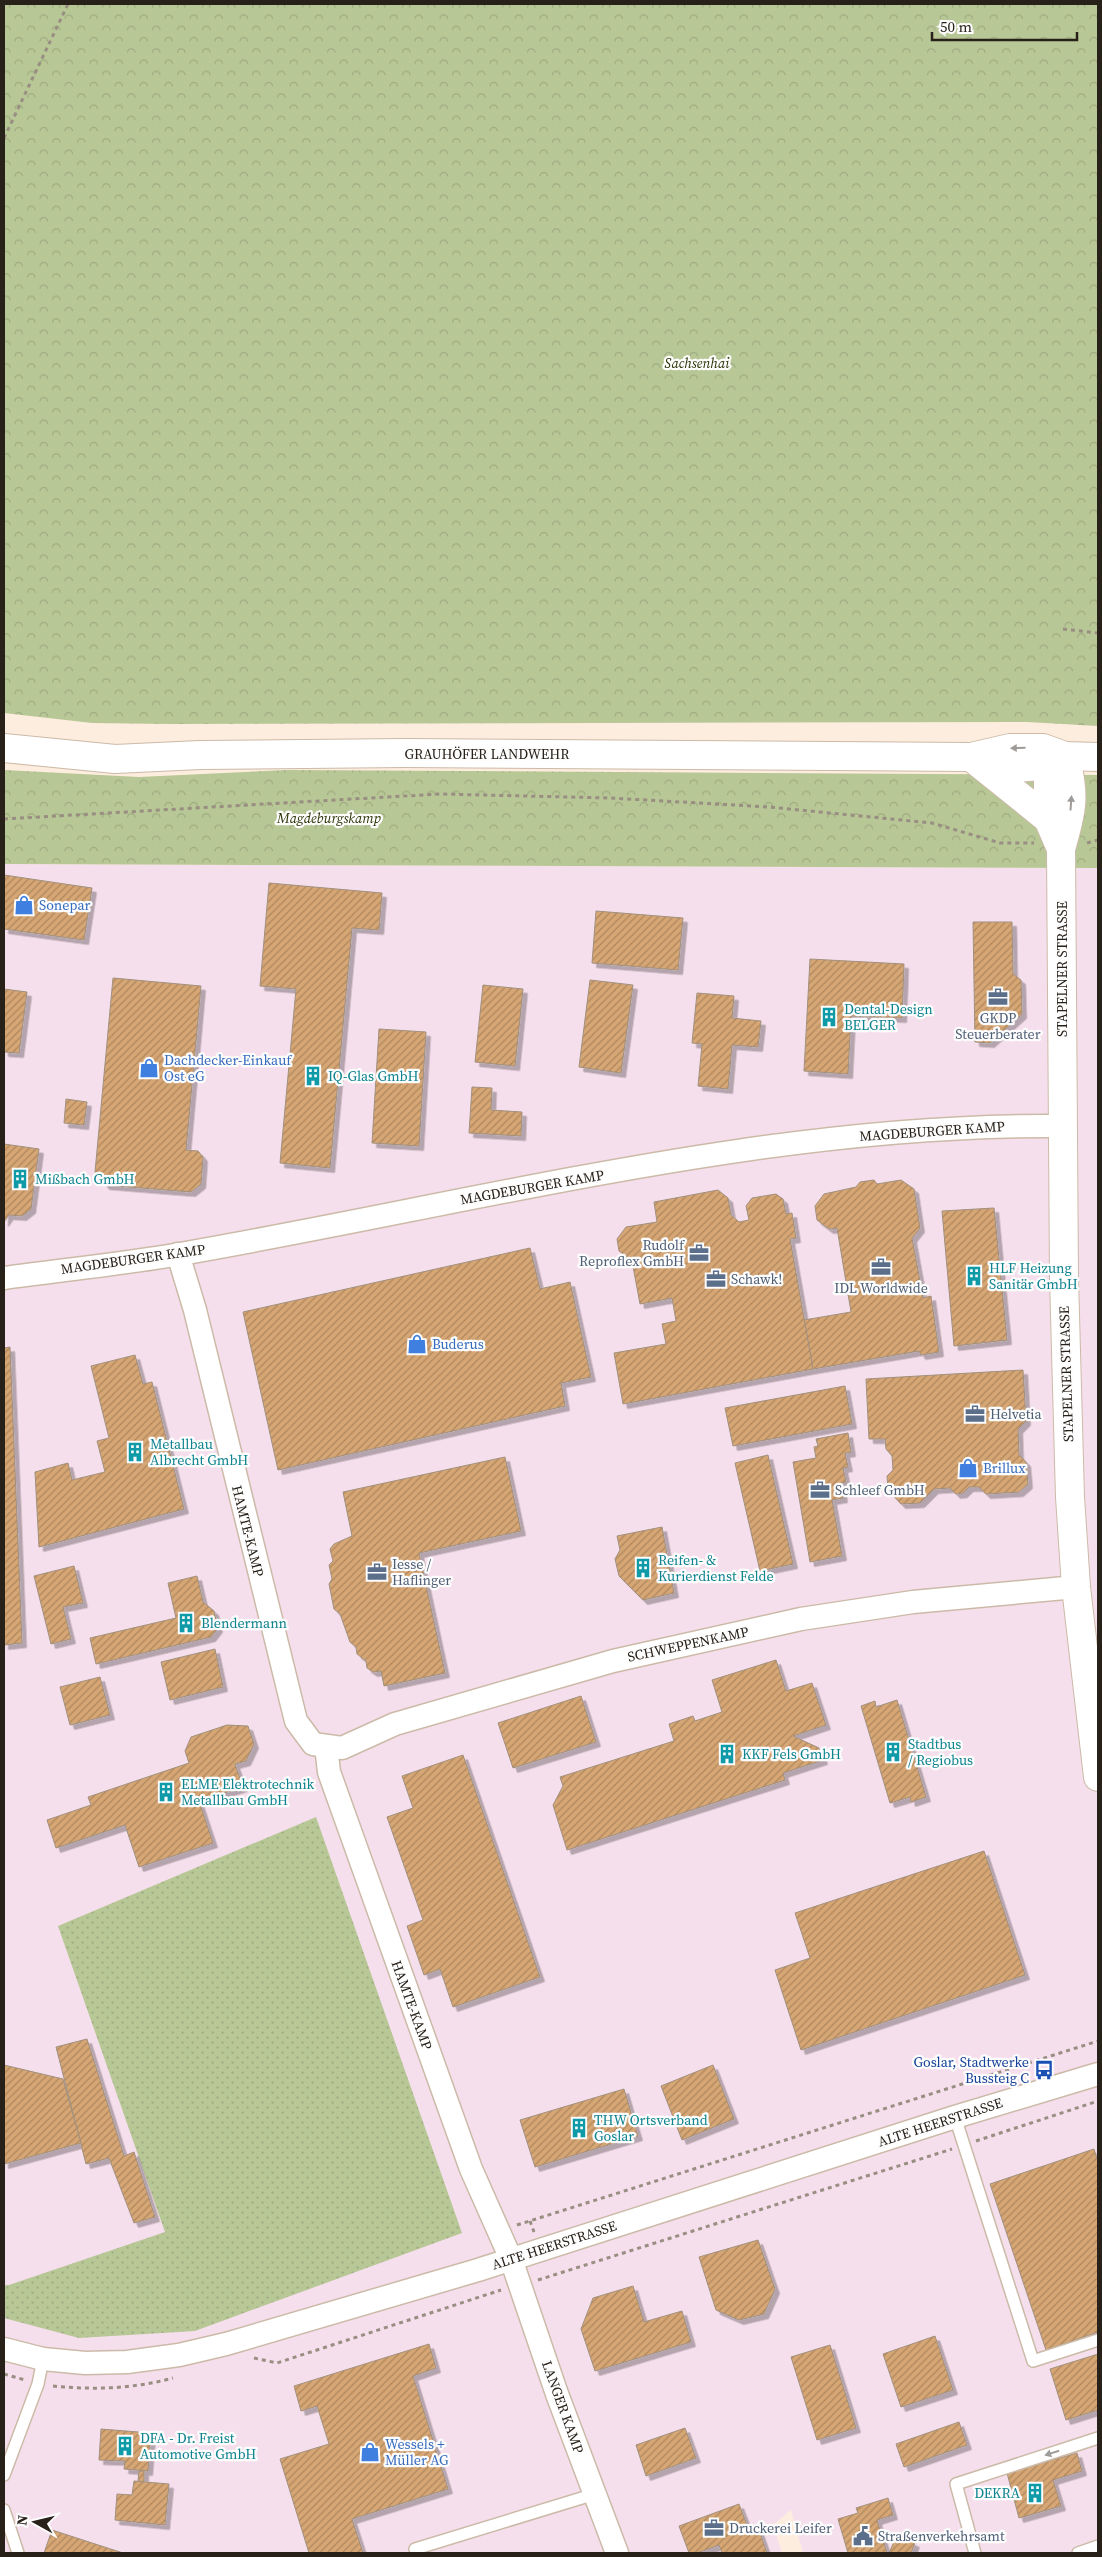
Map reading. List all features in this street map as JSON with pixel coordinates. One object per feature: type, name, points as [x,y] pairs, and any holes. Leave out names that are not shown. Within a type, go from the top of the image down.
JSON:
[{"type":"street","name":"GRAUHÖFER LANDWEHR","points":[[4,748],[115,759],[200,755],[405,753],[971,757],[1010,748],[1043,748],[1065,756],[1098,757]]},
{"type":"street","name":"STAPELNER STRASSE","points":[[1065,756],[1048,778],[1048,819],[1063,1126],[1064,1293],[1076,1587],[1098,1777]]},
{"type":"street","name":"STAPELNER STRASSE","points":[[1049,846],[1070,818],[1073,784],[1065,756]]},
{"type":"street","points":[[971,757],[1048,819]]},
{"type":"street","name":"MAGDEBURGER KAMP","points":[[4,1278],[178,1254],[426,1206],[720,1155],[846,1137],[1019,1125],[1063,1126]]},
{"type":"street","name":"HAMTE-KAMP","points":[[178,1254],[195,1310],[296,1721],[320,1745],[470,2169],[511,2259]]},
{"type":"street","name":"SCHWEPPENKAMP","points":[[320,1745],[342,1748],[394,1724],[613,1660],[801,1620],[913,1602],[1076,1587]]},
{"type":"street","name":"ALTE HEERSTRASSE","points":[[4,2349],[43,2359],[85,2363],[179,2355],[226,2344],[478,2270],[1098,2073]]},
{"type":"street","name":"LANGER KAMP","points":[[511,2259],[617,2553]]},
{"type":"lane","points":[[955,2117],[1033,2361],[1098,2340]]},
{"type":"lane","points":[[4,2476],[38,2384],[43,2359]]},
{"type":"lane","points":[[975,2553],[956,2484],[1098,2438]]},
{"type":"lane","points":[[415,2549],[595,2494]]},
{"type":"lane","points":[[4,2510],[18,2553]]},
{"type":"lane","points":[[1081,2553],[1098,2546]]},
{"type":"path","points":[[4,138],[68,4]]},
{"type":"path","points":[[1063,629],[1098,633]]},
{"type":"path","points":[[4,819],[440,794],[592,798],[769,807],[932,823],[1000,843],[1049,846]]},
{"type":"path","points":[[498,2231],[1098,2041]]},
{"type":"path","points":[[478,2270],[487,2294]]},
{"type":"shaded area","points":[[4,864],[1098,868],[1098,2553],[803,2553],[791,2510],[773,2525],[782,2553],[4,2553]]},
{"type":"green space","name":"Sachsenhai","points":[[4,4],[1098,4],[1098,726],[1027,722],[171,724],[92,723],[4,713]]},
{"type":"green space","name":"Magdeburgskamp","points":[[4,770],[139,777],[287,770],[1098,775],[1098,868],[4,864]]},
{"type":"green space","points":[[316,1817],[462,2233],[195,2331],[79,2338],[4,2318],[4,2285],[9,2285],[165,2232],[58,1926]]},
{"type":"building","points":[[4,875],[92,888],[84,940],[4,929]]},
{"type":"building","name":"IQ-Glas GmbH","points":[[269,883],[382,893],[379,930],[352,928],[330,1168],[280,1163],[296,989],[260,986]]},
{"type":"building","points":[[596,911],[683,918],[678,970],[592,963]]},
{"type":"building","name":"GKDP Steuerberater","points":[[973,922],[1012,922],[1013,974],[1021,980],[1022,1014],[990,1043],[975,1042]]},
{"type":"building","name":"Dental-Design BELGER","points":[[810,959],[904,964],[902,1018],[851,1016],[848,1074],[804,1071]]},
{"type":"building","name":"Dachdecker-Einkauf Ost eG","points":[[113,978],[201,986],[186,1150],[198,1151],[203,1157],[201,1184],[191,1192],[105,1185],[95,1172]]},
{"type":"building","points":[[590,980],[633,985],[621,1073],[579,1067]]},
{"type":"building","points":[[483,985],[523,989],[515,1066],[475,1062]]},
{"type":"building","points":[[4,989],[27,992],[19,1053],[4,1052]]},
{"type":"building","points":[[697,993],[734,996],[732,1018],[761,1021],[758,1047],[732,1045],[728,1089],[698,1086],[702,1044],[692,1043]]},
{"type":"building","points":[[379,1029],[426,1032],[419,1146],[372,1143]]},
{"type":"building","points":[[472,1087],[492,1088],[491,1110],[522,1112],[521,1136],[469,1133]]},
{"type":"building","points":[[66,1099],[87,1102],[84,1125],[64,1123]]},
{"type":"building","name":"Mißbach GmbH","points":[[4,1144],[39,1149],[31,1209],[22,1216],[9,1215],[4,1222]]},
{"type":"building","name":"IDL Worldwide","points":[[874,1180],[877,1184],[901,1180],[914,1189],[920,1228],[912,1238],[923,1298],[931,1296],[939,1352],[921,1355],[919,1351],[813,1369],[804,1320],[851,1312],[837,1228],[829,1229],[817,1220],[815,1206],[824,1194],[856,1187],[860,1182]]},
{"type":"building","name":"Schawk!","points":[[718,1190],[728,1198],[731,1215],[739,1222],[749,1220],[746,1206],[752,1198],[776,1194],[783,1199],[786,1214],[792,1213],[796,1238],[790,1239],[813,1369],[623,1404],[614,1353],[666,1344],[662,1324],[676,1321],[672,1298],[640,1304],[632,1261],[619,1251],[617,1239],[626,1227],[657,1222],[654,1202]]},
{"type":"building","name":"HLF Heizung Sanitär GmbH","points":[[994,1208],[1007,1340],[954,1346],[942,1211]]},
{"type":"building","name":"Buderus","points":[[530,1248],[540,1289],[570,1282],[591,1377],[561,1383],[565,1406],[278,1470],[243,1312]]},
{"type":"building","points":[[10,1347],[22,1643],[4,1645],[4,1348]]},
{"type":"building","name":"Metallbau Albrecht GmbH","points":[[135,1355],[143,1384],[152,1382],[184,1509],[39,1547],[35,1472],[68,1463],[72,1480],[105,1472],[97,1441],[109,1438],[91,1366]]},
{"type":"building","points":[[1023,1370],[1026,1421],[1018,1429],[1019,1455],[1026,1462],[1028,1484],[1019,1492],[986,1494],[979,1487],[969,1487],[963,1493],[956,1494],[950,1488],[934,1489],[920,1503],[901,1504],[888,1490],[887,1476],[893,1470],[892,1456],[886,1449],[885,1439],[869,1439],[866,1379]]},
{"type":"building","points":[[845,1386],[852,1424],[733,1446],[725,1408]]},
{"type":"building","name":"Schleef GmbH","points":[[848,1433],[851,1452],[845,1453],[848,1467],[843,1468],[846,1482],[841,1483],[843,1498],[832,1500],[842,1556],[810,1562],[793,1462],[816,1458],[814,1447],[818,1446],[816,1439]]},
{"type":"building","points":[[768,1455],[793,1564],[760,1571],[735,1463]]},
{"type":"building","name":"Iesse / Haflinger","points":[[505,1457],[521,1531],[419,1553],[445,1673],[384,1686],[381,1671],[373,1672],[367,1668],[366,1661],[357,1654],[356,1647],[350,1642],[340,1614],[334,1609],[329,1584],[332,1579],[329,1565],[333,1561],[330,1549],[334,1544],[352,1536],[343,1492]]},
{"type":"building","name":"Reifen- & Kurierdienst Felde","points":[[662,1527],[674,1593],[643,1600],[619,1576],[615,1559],[620,1550],[617,1536]]},
{"type":"building","points":[[74,1566],[83,1603],[63,1607],[71,1639],[51,1644],[34,1576]]},
{"type":"building","name":"Blendermann","points":[[197,1576],[203,1602],[214,1611],[218,1628],[211,1637],[96,1664],[90,1638],[176,1618],[168,1583]]},
{"type":"building","points":[[215,1649],[223,1687],[170,1700],[161,1662]]},
{"type":"building","name":"KKF Fels GmbH","points":[[776,1660],[786,1691],[812,1683],[826,1725],[793,1736],[819,1748],[823,1760],[783,1773],[785,1780],[567,1850],[553,1805],[563,1786],[560,1777],[674,1741],[669,1724],[693,1716],[695,1721],[722,1712],[712,1680]]},
{"type":"building","points":[[100,1677],[110,1715],[70,1725],[60,1687]]},
{"type":"building","points":[[581,1696],[596,1742],[513,1768],[498,1723]]},
{"type":"building","name":"Stadtbus / Regiobus","points":[[897,1700],[926,1797],[911,1802],[910,1797],[890,1803],[861,1706],[875,1701],[876,1707]]},
{"type":"building","name":"ELME Elektrotechnik Metallbau GmbH","points":[[227,1725],[248,1726],[254,1744],[246,1761],[235,1764],[243,1787],[199,1801],[213,1843],[139,1867],[125,1825],[56,1848],[47,1820],[91,1805],[88,1797],[189,1763],[185,1751],[191,1737]]},
{"type":"building","points":[[463,1755],[540,1977],[453,2007],[440,1969],[424,1975],[407,1926],[423,1920],[387,1817],[413,1808],[402,1776]]},
{"type":"building","points":[[984,1851],[1025,1975],[801,2050],[775,1970],[810,1958],[795,1913]]},
{"type":"building","points":[[87,2039],[124,2156],[134,2152],[155,2217],[134,2223],[109,2158],[86,2164],[56,2047]]},
{"type":"building","points":[[4,2065],[63,2079],[81,2143],[4,2164]]},
{"type":"building","points":[[713,2065],[734,2119],[682,2140],[661,2086]]},
{"type":"building","name":"THW Ortsverband Goslar","points":[[624,2089],[638,2136],[535,2167],[520,2120]]},
{"type":"building","points":[[1094,2149],[1098,2162],[1098,2332],[1046,2350],[990,2184]]},
{"type":"building","points":[[758,2240],[775,2289],[764,2314],[739,2320],[716,2310],[699,2257]]},
{"type":"building","points":[[633,2286],[644,2322],[682,2311],[691,2342],[595,2371],[581,2329],[593,2298]]},
{"type":"building","points":[[935,2336],[953,2390],[901,2407],[883,2354]]},
{"type":"building","name":"Wessels + Müller AG","points":[[429,2344],[436,2368],[413,2376],[448,2489],[352,2519],[363,2553],[309,2553],[280,2459],[329,2444],[317,2406],[301,2411],[294,2386]]},
{"type":"building","points":[[830,2345],[856,2428],[817,2440],[791,2357]]},
{"type":"building","points":[[1098,2354],[1098,2410],[1066,2420],[1050,2369]]},
{"type":"building","points":[[959,2422],[967,2445],[904,2467],[896,2444]]},
{"type":"building","points":[[685,2428],[696,2458],[646,2476],[636,2445]]},
{"type":"building","name":"DFA - Dr. Freist Automotive GmbH","points":[[101,2429],[151,2433],[148,2471],[124,2469],[125,2461],[99,2460]]},
{"type":"building","name":"DEKRA","points":[[1077,2453],[1082,2471],[1053,2480],[1061,2506],[1019,2518],[1007,2473]]},
{"type":"building","points":[[139,2471],[144,2471],[144,2482],[138,2481]]},
{"type":"building","points":[[134,2481],[169,2484],[165,2525],[115,2520],[117,2494],[132,2495]]},
{"type":"building","name":"Straßenverkehrsamt","points":[[888,2498],[893,2515],[877,2520],[887,2553],[848,2553],[838,2519],[858,2513],[856,2508]]},
{"type":"building","name":"Druckerei Leifer","points":[[739,2504],[750,2533],[759,2530],[767,2553],[722,2553],[719,2545],[697,2553],[689,2553],[679,2526]]},
{"type":"building","points":[[52,2530],[123,2553],[44,2553]]},
{"type":"building","name":"Straßenverkehrsamt","points":[[897,2535],[915,2543],[911,2553],[889,2553]]},
{"type":"place","name":"Sonepar","points":[[24,905]]},
{"type":"place","name":"GKDP Steuerberater","points":[[998,997]]},
{"type":"place","name":"Dental-Design BELGER","points":[[829,1017]]},
{"type":"place","name":"Dachdecker-Einkauf Ost eG","points":[[149,1068]]},
{"type":"place","name":"IQ-Glas GmbH","points":[[313,1076]]},
{"type":"place","name":"Mißbach GmbH","points":[[20,1179]]},
{"type":"place","name":"Rudolf Reproflex GmbH","points":[[699,1253]]},
{"type":"place","name":"IDL Worldwide","points":[[881,1267]]},
{"type":"place","name":"HLF Heizung Sanitär GmbH","points":[[974,1276]]},
{"type":"place","name":"Schawk!","points":[[716,1279]]},
{"type":"place","name":"Buderus","points":[[417,1344]]},
{"type":"place","name":"Helvetia","points":[[975,1414]]},
{"type":"place","name":"Metallbau Albrecht GmbH","points":[[135,1452]]},
{"type":"place","name":"Brillux","points":[[968,1468]]},
{"type":"place","name":"Schleef GmbH","points":[[820,1490]]},
{"type":"place","name":"Reifen- & Kurierdienst Felde","points":[[643,1568]]},
{"type":"place","name":"Iesse / Haflinger","points":[[377,1572]]},
{"type":"place","name":"Blendermann","points":[[186,1623]]},
{"type":"place","name":"Stadtbus / Regiobus","points":[[893,1752]]},
{"type":"place","name":"KKF Fels GmbH","points":[[727,1754]]},
{"type":"place","name":"ELME Elektrotechnik Metallbau GmbH","points":[[166,1792]]},
{"type":"place","name":"Goslar, Stadtwerke Bussteig C","points":[[1044,2070]]},
{"type":"place","name":"THW Ortsverband Goslar","points":[[579,2128]]},
{"type":"place","name":"DFA - Dr. Freist Automotive GmbH","points":[[125,2446]]},
{"type":"place","name":"Wessels + Müller AG","points":[[370,2452]]},
{"type":"place","name":"DEKRA","points":[[1035,2493]]},
{"type":"place","name":"Druckerei Leifer","points":[[714,2528]]},
{"type":"place","name":"Straßenverkehrsamt","points":[[863,2536]]}]
